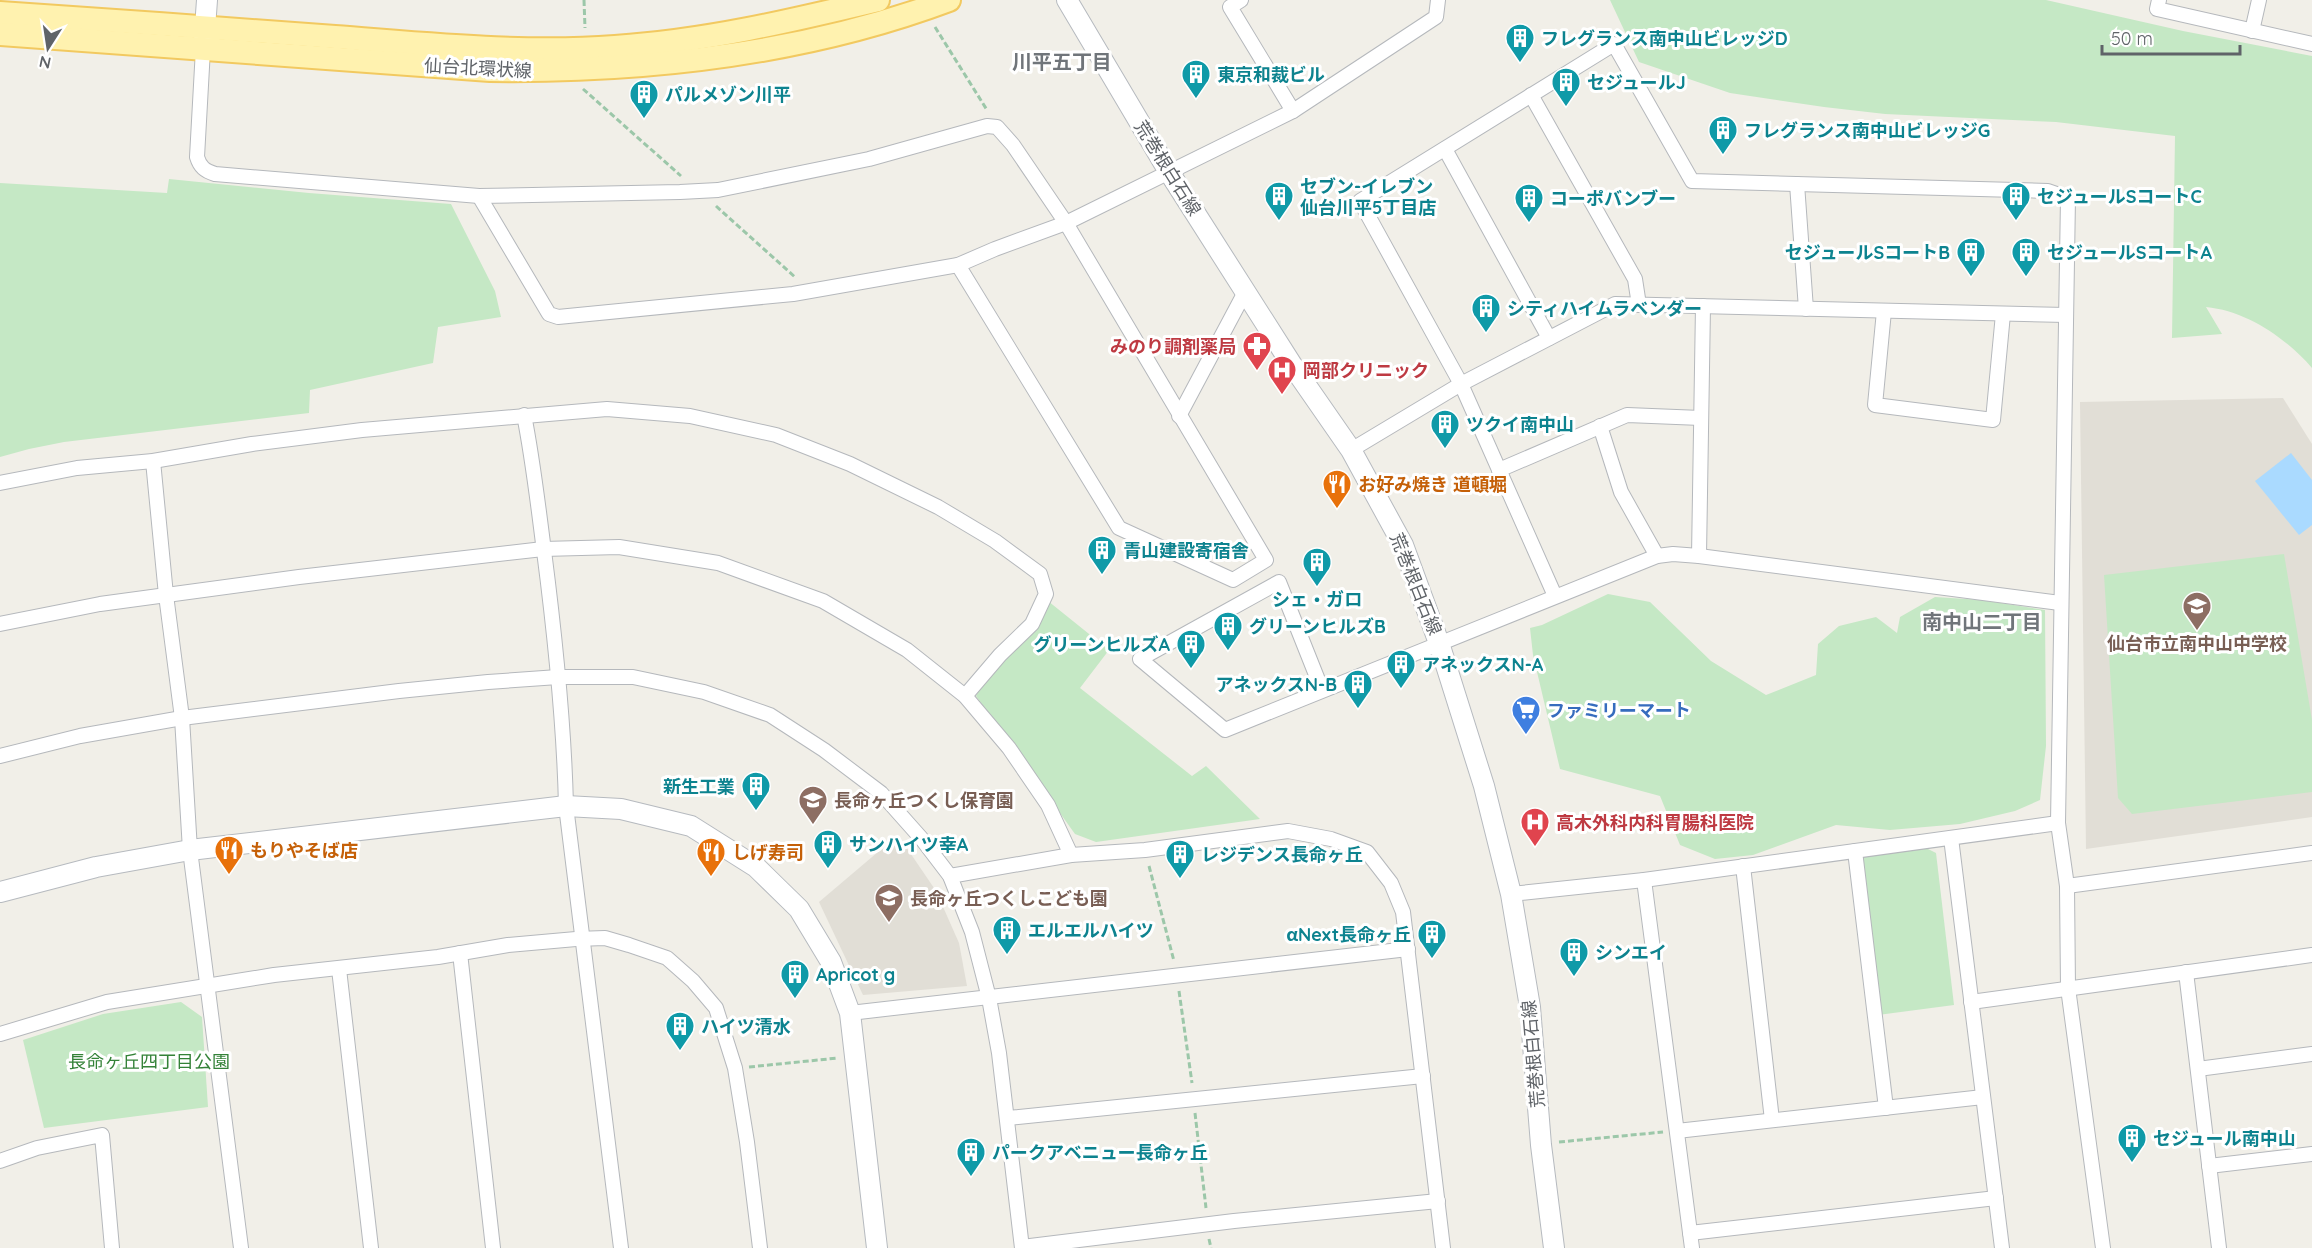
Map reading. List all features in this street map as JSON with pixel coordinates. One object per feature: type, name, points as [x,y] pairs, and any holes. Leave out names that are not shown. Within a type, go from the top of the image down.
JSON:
[{"type":"main road","name":"仙台北環状線","points":[[0,34],[544,49],[614,48],[682,41],[760,28],[878,0]]},
{"type":"main road","name":"仙台北環状線","points":[[0,13],[490,70],[560,71],[641,67],[714,59],[779,47],[916,12],[949,0]]},
{"type":"street","points":[[207,0],[196,157],[206,171],[215,174],[479,196],[718,190],[869,159],[987,126],[997,127],[1013,145],[1066,223],[1266,560],[1233,580],[1119,528],[958,265]]},
{"type":"street","name":"荒巻根白石線","points":[[1067,0],[1169,172],[1292,365],[1351,450],[1403,545],[1439,643],[1484,786],[1511,894],[1530,1007],[1540,1145],[1554,1248]]},
{"type":"street","points":[[1240,0],[1230,7],[1293,111]]},
{"type":"street","points":[[479,196],[549,314],[558,317],[793,294],[958,265],[1066,223],[1293,111],[1436,17],[1438,0]]},
{"type":"street","points":[[2159,0],[2157,9],[2312,44]]},
{"type":"street","points":[[2252,31],[2259,0]]},
{"type":"street","points":[[1555,596],[1461,384],[1360,201],[1614,44],[1692,181],[2048,191],[2068,198],[2058,823],[2067,886],[2068,988],[2103,1248]]},
{"type":"street","points":[[1531,95],[1635,279],[1639,305]]},
{"type":"street","points":[[1445,149],[1549,338]]},
{"type":"street","points":[[1797,184],[1806,309]]},
{"type":"street","points":[[1179,416],[1245,291]]},
{"type":"street","points":[[1351,450],[1461,384],[1615,304],[2066,315]]},
{"type":"street","points":[[1699,556],[1703,306]]},
{"type":"street","points":[[1884,311],[1875,405],[1993,420],[2003,314]]},
{"type":"street","points":[[0,483],[77,468],[153,461],[252,444],[362,430],[608,409],[690,416],[776,435],[850,464],[938,507],[995,541],[1040,574],[1046,594],[1032,624],[1000,655],[965,696]]},
{"type":"street","points":[[524,415],[536,480],[565,740],[566,806],[621,1248]]},
{"type":"street","points":[[1499,470],[1628,415],[1701,418]]},
{"type":"street","points":[[1600,426],[1621,492],[1657,556]]},
{"type":"street","points":[[153,461],[166,595],[182,718],[190,850],[241,1248]]},
{"type":"street","points":[[0,624],[100,604],[310,575],[543,549],[619,548],[718,563],[823,601],[907,650],[965,696],[1009,748],[1048,805],[1071,855]]},
{"type":"street","points":[[1322,690],[1280,582],[1140,659],[1225,730],[1657,556],[1673,554],[1699,556],[2060,603]]},
{"type":"street","points":[[0,756],[80,736],[182,718],[488,682],[558,677],[633,677],[704,692],[770,716],[824,750],[881,793],[921,838],[950,876],[972,932],[999,1053],[1022,1247],[1438,1201]]},
{"type":"street","points":[[0,892],[96,867],[190,850],[566,806],[621,808],[691,826],[756,867],[799,909],[831,962],[850,1013],[877,1248]]},
{"type":"street","points":[[1511,894],[1644,880],[2058,823]]},
{"type":"street","points":[[950,876],[1071,855],[1145,850],[1288,831],[1330,839],[1367,852],[1391,883],[1403,912],[1443,1248]]},
{"type":"street","points":[[1951,838],[2002,1248]]},
{"type":"street","points":[[1855,851],[1886,1108]]},
{"type":"street","points":[[2067,886],[2312,853]]},
{"type":"street","points":[[1743,866],[1772,1120]]},
{"type":"street","points":[[1644,880],[1692,1248]]},
{"type":"street","points":[[0,1035],[107,1002],[274,975],[339,969],[507,945],[605,938],[667,958],[693,981],[716,1008],[735,1068],[760,1248]]},
{"type":"street","points":[[850,1013],[1408,949]]},
{"type":"street","points":[[460,953],[493,1248]]},
{"type":"street","points":[[1971,1002],[2312,955]]},
{"type":"street","points":[[339,969],[371,1248]]},
{"type":"street","points":[[2186,972],[2219,1248]]},
{"type":"street","points":[[2198,1069],[2312,1054]]},
{"type":"street","points":[[1008,1118],[1424,1076]]},
{"type":"street","points":[[1677,1131],[1983,1097]]},
{"type":"street","points":[[0,1161],[37,1148],[102,1135],[112,1248]]},
{"type":"street","points":[[2210,1166],[2312,1154]]},
{"type":"street","points":[[1690,1233],[1996,1198]]},
{"type":"path","points":[[584,0],[586,35]]},
{"type":"path","points":[[931,21],[997,127]]},
{"type":"path","points":[[1145,850],[1177,975],[1211,1248]]},
{"type":"path","points":[[735,1068],[843,1058]]},
{"type":"path","points":[[1556,1143],[1677,1131]]},
{"type":"shaded area","name":"仙台市立南中山中学校","points":[[2283,398],[2312,444],[2312,817],[2086,849],[2080,402]]},
{"type":"shaded area","name":"長命ヶ丘つくしこども園","points":[[898,835],[936,891],[959,943],[967,986],[863,995],[819,902]]},
{"type":"green space","points":[[1610,0],[2046,0],[2183,31],[2312,56],[2312,368],[2290,346],[2265,328],[2251,320],[2221,310],[2206,307],[2222,334],[2172,338],[2175,136],[2056,122],[1885,114],[1730,93],[1639,62]]},
{"type":"green space","points":[[169,179],[451,204],[495,291],[501,317],[438,327],[433,363],[310,390],[309,413],[64,442],[0,457],[0,183],[167,193]]},
{"type":"green space","points":[[2284,554],[2312,720],[2312,792],[2132,814],[2118,798],[2104,575]]},
{"type":"green space","points":[[1608,594],[1650,602],[1711,661],[1766,695],[1816,675],[1818,644],[1839,626],[1876,617],[1897,633],[1900,617],[1935,597],[1982,600],[2045,610],[2046,746],[2040,800],[2015,811],[1960,824],[1890,830],[1836,825],[1753,855],[1715,859],[1680,845],[1660,796],[1560,769],[1533,655],[1530,628],[1542,625]]},
{"type":"green space","points":[[1048,601],[1109,650],[1080,688],[1192,776],[1206,766],[1260,819],[1096,842],[1075,834],[976,696],[983,683],[1037,625]]},
{"type":"green space","points":[[1922,846],[1936,853],[1954,1005],[1878,1015],[1862,855]]},
{"type":"green space","name":"長命ヶ丘四丁目公園","points":[[181,1002],[202,1017],[208,1107],[44,1128],[23,1040],[103,1014]]},
{"type":"water","points":[[2291,453],[2312,480],[2312,525],[2299,535],[2255,481]]},
{"type":"place","name":"フレグランス南中山ビレッジD","points":[[1520,64]]},
{"type":"place","name":"東京和裁ビル","points":[[1196,100]]},
{"type":"place","name":"セジュールJ","points":[[1566,108]]},
{"type":"place","name":"パルメゾン川平","points":[[644,120]]},
{"type":"place","name":"フレグランス南中山ビレッジG","points":[[1723,156]]},
{"type":"place","name":"セブン-イレブン 仙台川平5丁目店","points":[[1279,222]]},
{"type":"place","name":"セジュールSコートC","points":[[2016,222]]},
{"type":"place","name":"コーポバンブー","points":[[1529,224]]},
{"type":"place","name":"セジュールSコートB","points":[[1971,278]]},
{"type":"place","name":"セジュールSコートA","points":[[2026,278]]},
{"type":"place","name":"シティハイムラベンダー","points":[[1486,334]]},
{"type":"place","name":"みのり調剤薬局","points":[[1257,372]]},
{"type":"place","name":"岡部クリニック","points":[[1282,396]]},
{"type":"place","name":"ツクイ南中山","points":[[1445,450]]},
{"type":"place","name":"お好み焼き 道頓堀","points":[[1337,510]]},
{"type":"place","name":"青山建設寄宿舎","points":[[1102,576]]},
{"type":"place","name":"シェ・ガロ","points":[[1317,588]]},
{"type":"place","name":"仙台市立南中山中学校","points":[[2197,632]]},
{"type":"place","name":"グリーンヒルズB","points":[[1228,652]]},
{"type":"place","name":"グリーンヒルズA","points":[[1191,670]]},
{"type":"place","name":"アネックスN-A","points":[[1401,690]]},
{"type":"place","name":"アネックスN-B","points":[[1358,710]]},
{"type":"place","name":"ファミリーマート","points":[[1526,736]]},
{"type":"place","name":"新生工業","points":[[756,812]]},
{"type":"place","name":"長命ヶ丘つくし保育園","points":[[813,826]]},
{"type":"place","name":"高木外科内科胃腸科医院","points":[[1535,848]]},
{"type":"place","name":"サンハイツ幸A","points":[[828,870]]},
{"type":"place","name":"もりやそば店","points":[[229,876]]},
{"type":"place","name":"しげ寿司","points":[[711,878]]},
{"type":"place","name":"レジデンス長命ヶ丘","points":[[1180,880]]},
{"type":"place","name":"長命ヶ丘つくしこども園","points":[[889,924]]},
{"type":"place","name":"エルエルハイツ","points":[[1007,956]]},
{"type":"place","name":"αNext長命ヶ丘","points":[[1432,960]]},
{"type":"place","name":"シンエイ","points":[[1574,978]]},
{"type":"place","name":"Apricot g","points":[[795,1000]]},
{"type":"place","name":"ハイツ清水","points":[[680,1052]]},
{"type":"place","name":"セジュール南中山","points":[[2132,1164]]},
{"type":"place","name":"パークアベニュー長命ヶ丘","points":[[971,1178]]},
{"type":"district","name":"川平五丁目","points":[[1062,61]]},
{"type":"district","name":"南中山二丁目","points":[[1982,621]]}]
